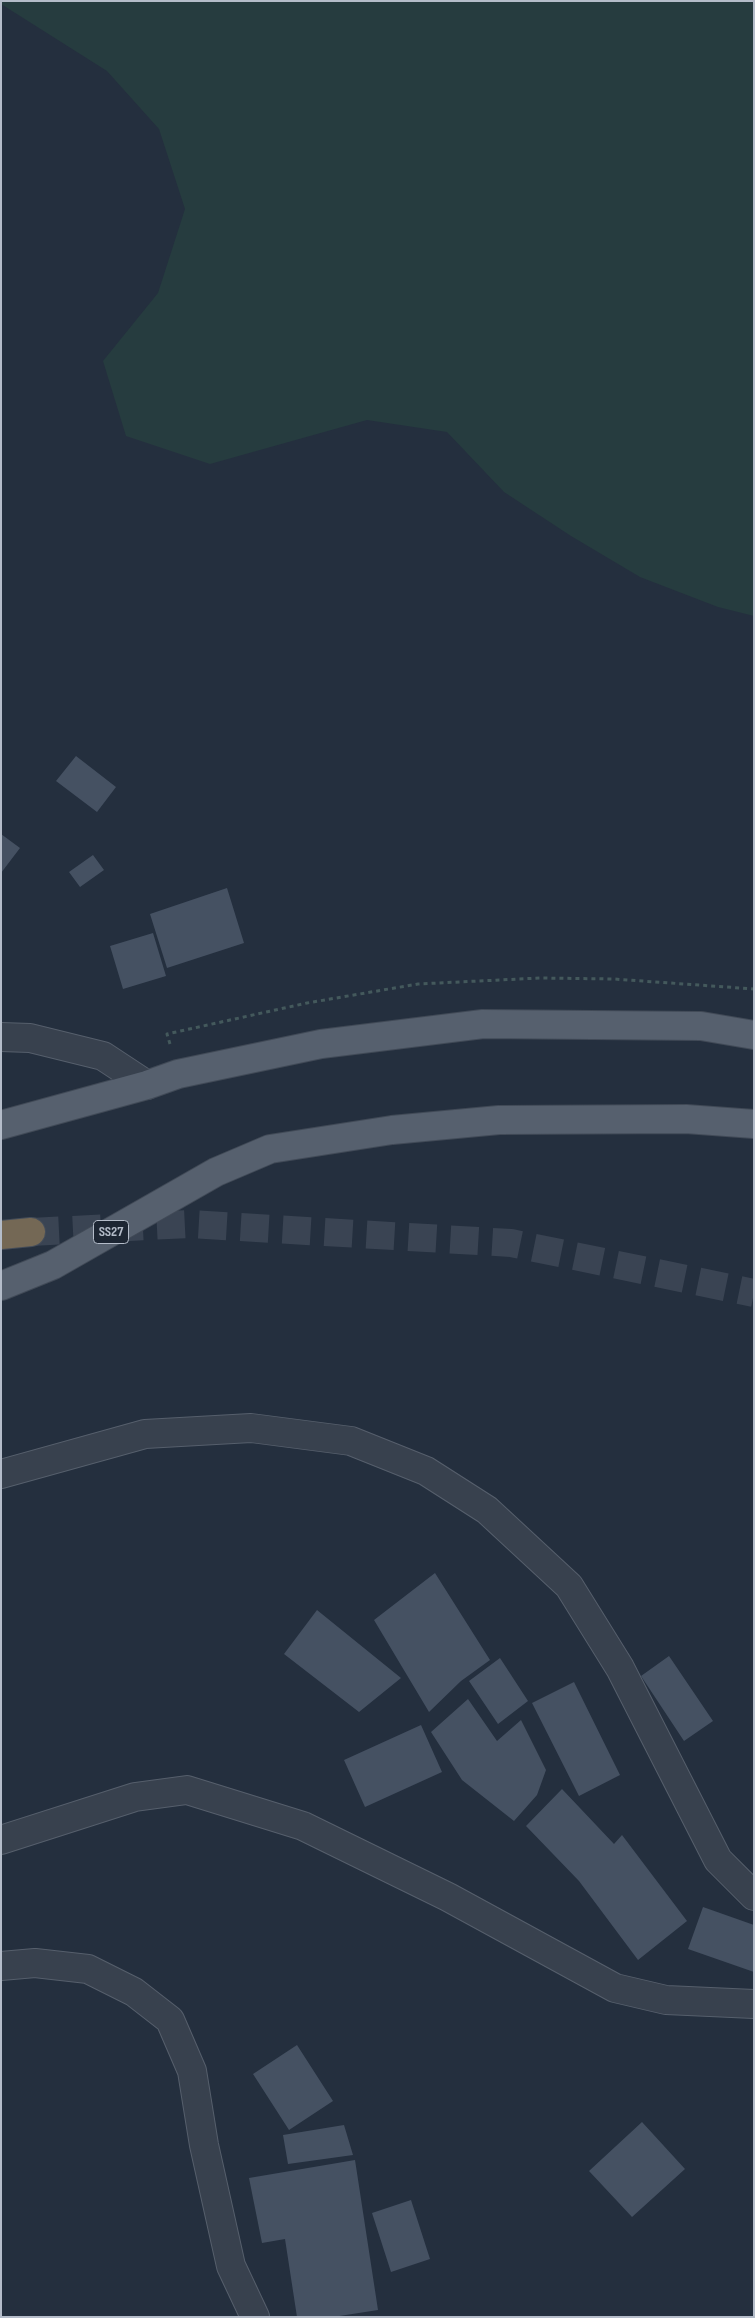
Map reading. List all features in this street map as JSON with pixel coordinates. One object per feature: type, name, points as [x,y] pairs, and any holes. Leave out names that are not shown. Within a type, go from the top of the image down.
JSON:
[{"type":"highway","points":[[1,1235],[31,1232]]},
{"type":"main road","points":[[1,1125],[147,1085],[178,1074],[321,1044],[483,1024],[701,1026],[754,1035]]},
{"type":"main road","name":"SS27","points":[[1,1286],[53,1265],[216,1172],[270,1149],[392,1130],[499,1120],[686,1119],[754,1124]]},
{"type":"street","points":[[1,1037],[30,1038],[103,1056],[147,1085]]},
{"type":"street","points":[[1,1474],[145,1434],[251,1428],[351,1441],[426,1471],[487,1510],[569,1586],[620,1668],[718,1860],[754,1896]]},
{"type":"street","points":[[1,1840],[135,1796],[187,1790],[304,1826],[448,1897],[615,1988],[666,2000],[754,2004]]},
{"type":"street","points":[[1,1966],[35,1963],[88,1969],[134,1992],[170,2020],[192,2071],[204,2145],[230,2266],[255,2317]]},
{"type":"green space","points":[[1,1],[754,1],[754,616],[718,607],[640,577],[571,536],[504,492],[447,432],[367,420],[210,464],[126,436],[103,361],[158,293],[185,209],[159,129],[107,71],[1,4]]},
{"type":"building","points":[[76,756],[116,787],[97,812],[56,781]]},
{"type":"building","points":[[1,834],[20,848],[1,873]]},
{"type":"building","points":[[93,855],[104,870],[80,887],[69,872]]},
{"type":"building","points":[[227,888],[244,943],[167,968],[150,914]]},
{"type":"building","points":[[153,933],[166,976],[123,989],[110,946]]},
{"type":"building","points":[[435,1573],[490,1660],[461,1681],[429,1712],[374,1620]]},
{"type":"building","points":[[317,1610],[401,1678],[359,1712],[284,1654]]},
{"type":"building","points":[[669,1656],[713,1721],[684,1741],[641,1676]]},
{"type":"building","points":[[500,1658],[528,1701],[498,1724],[469,1681]]},
{"type":"building","points":[[574,1682],[620,1775],[579,1796],[532,1703]]},
{"type":"building","points":[[468,1699],[497,1741],[521,1720],[546,1770],[537,1795],[514,1821],[462,1780],[431,1732]]},
{"type":"building","points":[[421,1725],[442,1772],[365,1807],[344,1760]]},
{"type":"building","points":[[562,1789],[614,1844],[622,1835],[687,1921],[638,1960],[579,1881],[526,1826]]},
{"type":"building","points":[[703,1907],[754,1925],[754,1972],[688,1949]]},
{"type":"building","points":[[297,2045],[333,2101],[289,2130],[253,2074]]},
{"type":"building","points":[[642,2122],[685,2169],[632,2217],[589,2171]]},
{"type":"building","points":[[344,2125],[353,2155],[288,2164],[283,2135]]},
{"type":"building","points":[[355,2160],[378,2310],[333,2317],[297,2317],[285,2239],[262,2243],[249,2178]]},
{"type":"building","points":[[411,2200],[430,2259],[391,2272],[372,2213]]},
{"type":"tunnel","points":[[31,1232],[189,1224],[511,1243],[754,1293]]}]
